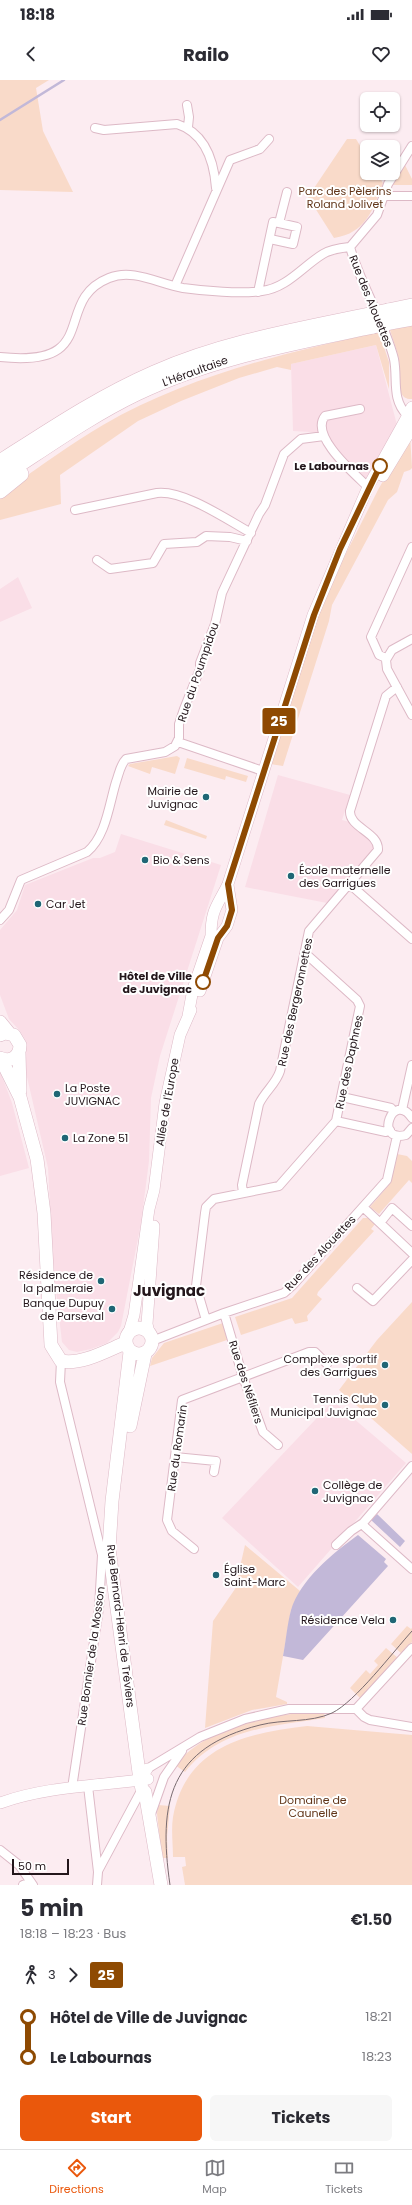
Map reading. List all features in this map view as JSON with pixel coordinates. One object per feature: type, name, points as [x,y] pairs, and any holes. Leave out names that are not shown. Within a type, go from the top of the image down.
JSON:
[{"type":"highway","name":"L'Héraultaise","points":[[0,462],[58,424],[132,383],[203,354],[268,336],[390,316],[412,306]]},
{"type":"highway","name":"L'Héraultaise","points":[[390,316],[412,318]]},
{"type":"highway","name":"L'Héraultaise","points":[[0,477],[87,421],[124,400],[176,376],[234,357],[371,320]]},
{"type":"highway","points":[[0,491],[33,463],[115,410],[171,382],[234,357]]},
{"type":"highway","points":[[0,457],[58,424]]},
{"type":"main road","points":[[0,1022],[5,1034],[17,1038],[19,1042],[20,1097]]},
{"type":"main road","points":[[0,1059],[10,1060],[19,1053]]},
{"type":"main road","points":[[0,1059],[20,1097],[35,1148],[41,1184],[51,1345],[61,1361],[77,1362],[128,1342],[137,1328],[146,1330],[151,1337],[150,1348],[145,1354],[137,1355],[128,1342]]},
{"type":"main road","name":"Rue Bernard-Henri de Tréviers","points":[[128,1342],[112,1501],[109,1549],[144,1782]]},
{"type":"main road","name":"Rue Bernard-Henri de Tréviers","points":[[144,1782],[114,1545],[123,1462],[145,1354]]},
{"type":"main road","points":[[144,1782],[161,1885]]},
{"type":"street","points":[[187,105],[189,117],[188,127]]},
{"type":"street","points":[[95,128],[104,130],[177,124],[188,127],[205,145],[215,174],[216,188]]},
{"type":"street","points":[[175,286],[216,188],[230,160],[260,149],[269,139]]},
{"type":"street","points":[[0,358],[40,358],[61,349],[68,339],[85,297],[97,283],[110,277],[128,275],[175,286],[258,292],[277,287],[330,251],[350,247],[374,219],[388,184],[412,146]]},
{"type":"street","points":[[279,223],[286,192]]},
{"type":"street","points":[[383,196],[412,196]]},
{"type":"street","points":[[258,292],[273,222],[297,227],[293,244],[270,240]]},
{"type":"street","name":"Rue des Alouettes","points":[[350,247],[375,306],[394,360],[394,389],[399,401],[410,414]]},
{"type":"street","points":[[360,409],[325,416],[323,422],[324,436],[341,461],[368,487]]},
{"type":"street","name":"Allée de l'Europe","points":[[128,1342],[133,1319],[149,1209],[154,1190],[169,1080],[180,1036],[188,1016],[193,989],[216,932],[213,912],[225,902],[228,884],[263,771],[314,615],[368,487],[410,414]]},
{"type":"street","name":"Allée de l'Europe","points":[[332,570],[382,478],[412,428]]},
{"type":"street","name":"Rue du Poumpidou","points":[[178,742],[180,720],[200,669],[200,663],[215,624],[221,598],[265,505],[284,454],[301,439],[324,436]]},
{"type":"street","points":[[75,510],[156,493],[170,492],[209,510],[251,533]]},
{"type":"street","points":[[97,560],[110,569],[153,563],[164,544],[197,542],[206,536],[230,537],[247,541]]},
{"type":"street","points":[[386,658],[379,655],[371,637],[412,547]]},
{"type":"street","points":[[412,639],[392,650],[386,658],[386,666],[412,715]]},
{"type":"street","name":"Rue des Bergeronnettes","points":[[243,1192],[242,1185],[260,1104],[264,1096],[275,1083],[280,1071],[312,926],[378,850],[377,841],[352,818],[350,811],[386,696],[397,687]]},
{"type":"street","points":[[0,920],[9,910],[21,880],[87,852],[95,844],[100,835],[119,773],[126,759],[165,752],[175,746],[178,742],[263,771]]},
{"type":"street","points":[[347,886],[354,888],[412,939]]},
{"type":"street","name":"Allée de l'Europe","points":[[216,932],[227,926],[232,910],[225,902]]},
{"type":"street","name":"Rue des Daphnes","points":[[243,1192],[278,1186],[336,1121],[360,1006],[357,1000],[305,954]]},
{"type":"street","points":[[412,1065],[398,1111],[388,1119],[390,1130],[397,1136],[406,1135],[412,1128]]},
{"type":"street","points":[[342,1097],[391,1108],[412,1118]]},
{"type":"street","points":[[336,1121],[386,1132],[390,1130]]},
{"type":"street","name":"Rue des Alouettes","points":[[151,1337],[206,1320],[284,1292],[293,1285],[387,1180],[397,1136]]},
{"type":"street","name":"Allée de l'Europe","points":[[151,1337],[147,1324],[155,1210],[154,1190]]},
{"type":"street","points":[[206,1320],[196,1286],[206,1207],[214,1199],[243,1192]]},
{"type":"street","points":[[363,1207],[412,1253]]},
{"type":"street","points":[[380,1223],[392,1208],[412,1226]]},
{"type":"street","points":[[357,1288],[369,1300],[376,1299],[412,1260]]},
{"type":"street","name":"Rue des Néfliers","points":[[224,1313],[243,1377],[263,1432],[278,1445]]},
{"type":"street","points":[[243,1377],[312,1351],[327,1364]]},
{"type":"street","name":"Rue Bonnier de la Mosson","points":[[61,1361],[60,1382],[102,1555],[93,1653],[72,1788]]},
{"type":"street","name":"Rue du Romarin","points":[[194,1549],[172,1532],[167,1520],[182,1400],[243,1377]]},
{"type":"street","points":[[175,1457],[216,1461],[214,1472]]},
{"type":"street","points":[[336,1545],[351,1531],[363,1523],[412,1466]]},
{"type":"street","points":[[363,1523],[365,1527],[412,1569]]},
{"type":"street","points":[[98,1872],[144,1782],[186,1746],[207,1734],[245,1719],[266,1714],[290,1709],[356,1708],[412,1648]]},
{"type":"street","points":[[356,1708],[364,1717],[370,1720],[412,1728]]},
{"type":"street","points":[[150,1817],[164,1777],[186,1746]]},
{"type":"street","points":[[0,1795],[18,1796],[88,1786],[144,1782],[164,1777]]},
{"type":"street","points":[[88,1786],[98,1872],[97,1885]]},
{"type":"street","points":[[0,1803],[18,1796]]},
{"type":"street","points":[[0,1850],[19,1865],[29,1884]]},
{"type":"shaded area","points":[[376,345],[397,425],[368,480],[339,455],[326,433],[293,431],[291,364]]},
{"type":"shaded area","points":[[18,577],[32,608],[0,622],[0,589]]},
{"type":"shaded area","points":[[278,775],[350,795],[342,820],[350,822],[374,845],[374,851],[327,903],[245,887]]},
{"type":"shaded area","points":[[121,834],[221,865],[160,1056],[151,1098],[149,1161],[141,1223],[121,1326],[118,1332],[107,1343],[77,1352],[69,1350],[62,1342],[53,1264],[48,1168],[24,1064],[26,1041],[20,1031],[9,1019],[0,995],[0,930],[17,910],[25,885],[93,858],[100,858],[115,852]]},
{"type":"shaded area","points":[[0,1071],[12,1103],[29,1168],[0,1176]]},
{"type":"shaded area","name":"Collège de Juvignac","points":[[333,1401],[406,1463],[298,1587],[222,1518]]},
{"type":"shaded area","points":[[377,1514],[405,1541],[400,1547],[371,1520]]},
{"type":"shaded area","points":[[358,1535],[386,1559],[384,1562],[388,1566],[303,1660],[283,1656],[288,1621],[295,1599],[318,1568]]},
{"type":"green space","points":[[0,80],[49,80],[36,88],[43,131],[73,192],[0,190]]},
{"type":"green space","name":"Parc des Pèlerins Roland Jolivet","points":[[347,139],[356,139],[360,146],[360,180],[381,180],[383,183],[372,211],[361,226],[345,235],[334,238],[308,197]]},
{"type":"green space","points":[[405,165],[412,179],[412,185],[392,185],[395,180],[400,180],[400,173]]},
{"type":"green space","points":[[412,325],[412,399],[406,398],[402,395],[400,390],[399,360],[390,330]]},
{"type":"green space","points":[[379,332],[389,362],[389,389],[376,345],[291,364],[291,370],[277,367],[239,378],[181,401],[138,421],[60,475],[61,504],[0,520],[0,499],[12,486],[80,439],[135,408],[169,393],[237,368],[308,348]]},
{"type":"green space","points":[[410,435],[412,468],[404,472],[397,492],[388,500],[332,605],[329,621],[283,766],[270,764],[325,595],[379,488]]},
{"type":"green space","points":[[177,756],[180,758],[175,774],[152,767],[150,774],[128,766],[130,764]]},
{"type":"green space","points":[[187,758],[248,776],[246,782],[226,776],[225,780],[184,768]]},
{"type":"green space","points":[[166,820],[207,836],[206,839],[164,825]]},
{"type":"green space","points":[[397,1154],[407,1156],[412,1161],[412,1183],[409,1180],[379,1214],[370,1207],[388,1186]]},
{"type":"green space","points":[[363,1218],[368,1218],[375,1224],[371,1229],[374,1231],[318,1292],[317,1295],[322,1299],[307,1316],[308,1321],[295,1324],[292,1318],[241,1335],[235,1317],[292,1298]]},
{"type":"green space","name":"Tennis Club Municipal Juvignac","points":[[412,1302],[412,1454],[339,1390],[377,1340]]},
{"type":"green space","points":[[223,1323],[227,1340],[150,1366],[152,1358],[164,1343]]},
{"type":"green space","points":[[245,1545],[300,1591],[291,1610],[276,1697],[287,1702],[287,1704],[252,1710],[205,1728],[213,1621],[235,1589]]},
{"type":"green space","points":[[407,1626],[411,1629],[412,1628],[412,1642],[402,1654],[391,1644]]},
{"type":"green space","points":[[386,1648],[398,1658],[361,1699],[350,1688],[366,1670],[370,1674],[378,1665],[374,1661]]},
{"type":"green space","points":[[301,1713],[324,1713],[325,1718],[268,1727],[231,1738],[214,1746],[199,1757],[185,1772],[175,1765],[187,1753],[201,1743],[232,1727],[267,1718]]},
{"type":"green space","name":"Domaine de Caunelle","points":[[307,1726],[412,1735],[412,1885],[185,1885],[182,1867],[186,1866],[185,1857],[173,1857],[172,1827],[173,1817],[180,1793],[191,1774],[205,1759],[222,1748],[241,1739],[262,1733]]},
{"type":"green space","points":[[158,1805],[170,1806],[167,1837],[168,1858],[162,1858],[157,1814]]},
{"type":"waterway","points":[[0,120],[64,80]]},
{"type":"tram line","points":[[170,1885],[166,1828],[169,1804],[176,1782],[188,1764],[206,1748],[230,1735],[269,1723],[306,1720],[332,1713],[352,1698],[362,1688],[412,1631]]},
{"type":"bus line","name":"25","points":[[203,982],[218,938],[227,926],[232,910],[228,884],[269,749],[314,615],[340,549],[368,487],[380,466]]},
{"type":"place","name":"Le Labournas","points":[[380,466]]},
{"type":"place","name":"Mairie de Juvignac","points":[[206,797]]},
{"type":"place","name":"Bio & Sens","points":[[145,860]]},
{"type":"place","name":"École maternelle des Garrigues","points":[[291,876]]},
{"type":"place","name":"Car Jet","points":[[38,904]]},
{"type":"place","name":"Hôtel de Ville de Juvignac","points":[[203,982]]},
{"type":"place","name":"La Poste JUVIGNAC","points":[[57,1094]]},
{"type":"place","name":"La Zone 51","points":[[65,1138]]},
{"type":"place","name":"Résidence de la palmeraie","points":[[101,1281]]},
{"type":"place","name":"Banque Dupuy de Parseval","points":[[112,1309]]},
{"type":"place","name":"Complexe sportif des Garrigues","points":[[385,1365]]},
{"type":"place","name":"Tennis Club Municipal Juvignac","points":[[385,1405]]},
{"type":"place","name":"Collège de Juvignac","points":[[315,1491]]},
{"type":"place","name":"Église Saint-Marc","points":[[216,1575]]},
{"type":"place","name":"Résidence Vela","points":[[393,1620]]},
{"type":"district","name":"Juvignac","points":[[169,1290]]}]
